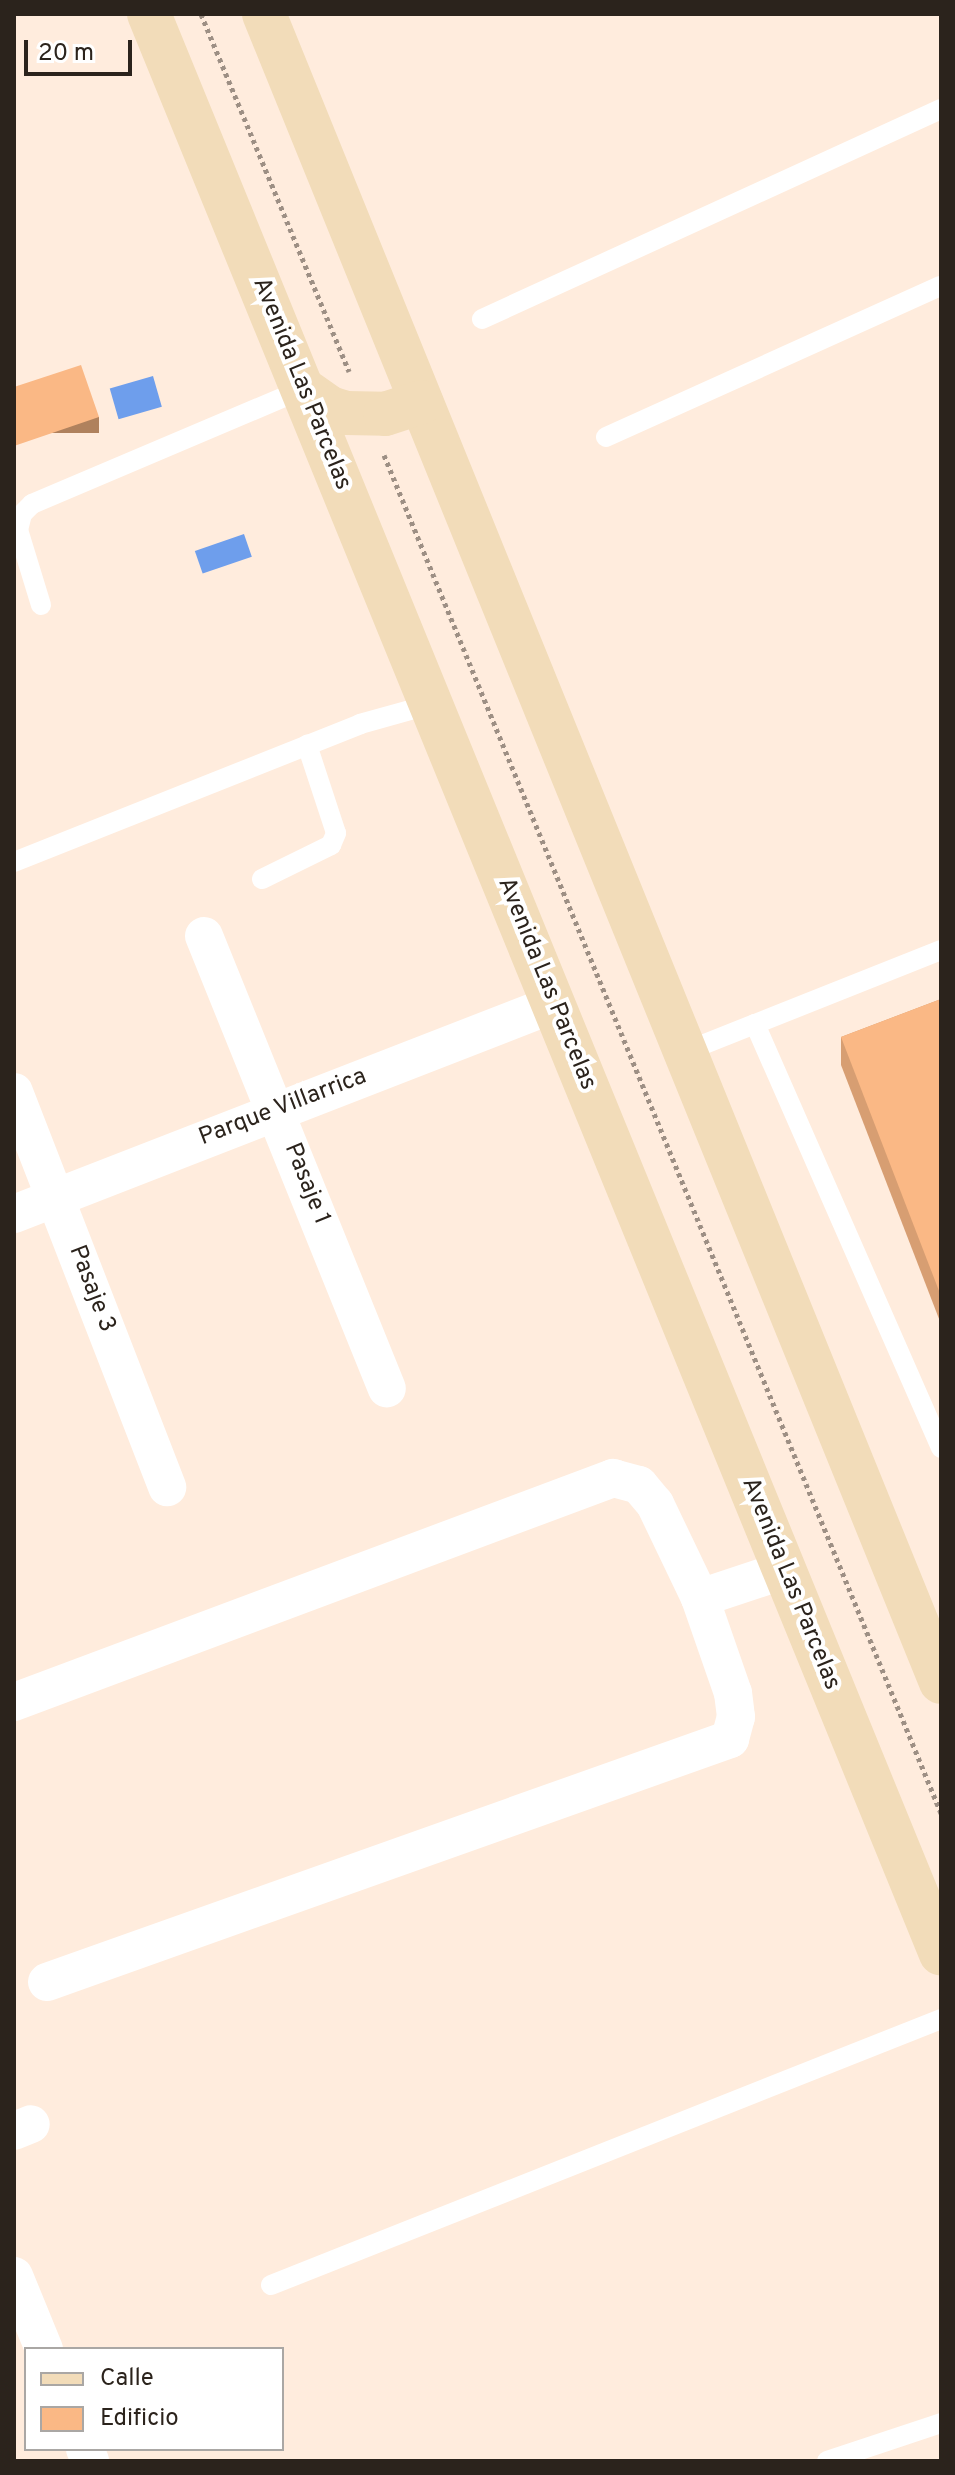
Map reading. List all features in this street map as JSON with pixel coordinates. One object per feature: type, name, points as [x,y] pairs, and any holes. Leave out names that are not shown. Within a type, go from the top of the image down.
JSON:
[{"type":"main road","name":"Avenida Las Parcelas","points":[[149,14],[941,1954]]},
{"type":"main road","points":[[264,14],[687,1051],[932,1636],[941,1682]]},
{"type":"main road","points":[[303,389],[330,408],[367,416],[421,402]]},
{"type":"street","name":"Pasaje 1","points":[[204,936],[387,1388]]},
{"type":"street","name":"Parque Villarrica","points":[[14,1214],[554,1004]]},
{"type":"street","name":"Pasaje 3","points":[[14,1092],[167,1487]]},
{"type":"street","points":[[14,1702],[613,1478],[639,1485],[655,1504],[700,1598],[733,1693],[736,1717],[730,1739],[47,1982]]},
{"type":"street","points":[[700,1598],[784,1570]]},
{"type":"street","points":[[14,2276],[43,2347]]},
{"type":"lane","points":[[482,319],[941,109]]},
{"type":"lane","points":[[606,437],[941,286]]},
{"type":"lane","points":[[41,605],[18,530],[22,514],[32,504],[303,389]]},
{"type":"lane","points":[[14,862],[360,724],[432,704]]},
{"type":"lane","points":[[262,879],[331,845],[336,833],[307,745]]},
{"type":"lane","points":[[687,1051],[941,950]]},
{"type":"lane","points":[[755,1024],[941,1448]]},
{"type":"lane","points":[[271,2285],[941,2019]]},
{"type":"lane","points":[[827,2461],[941,2423]]},
{"type":"path","points":[[201,14],[941,1813]]},
{"type":"water","points":[[153,376],[162,407],[119,419],[110,388]]},
{"type":"water","points":[[244,534],[252,557],[203,574],[195,551]]},
{"type":"building","points":[[81,365],[99,417],[14,446],[14,387]]},
{"type":"building","points":[[941,999],[941,1296],[841,1037]]}]
